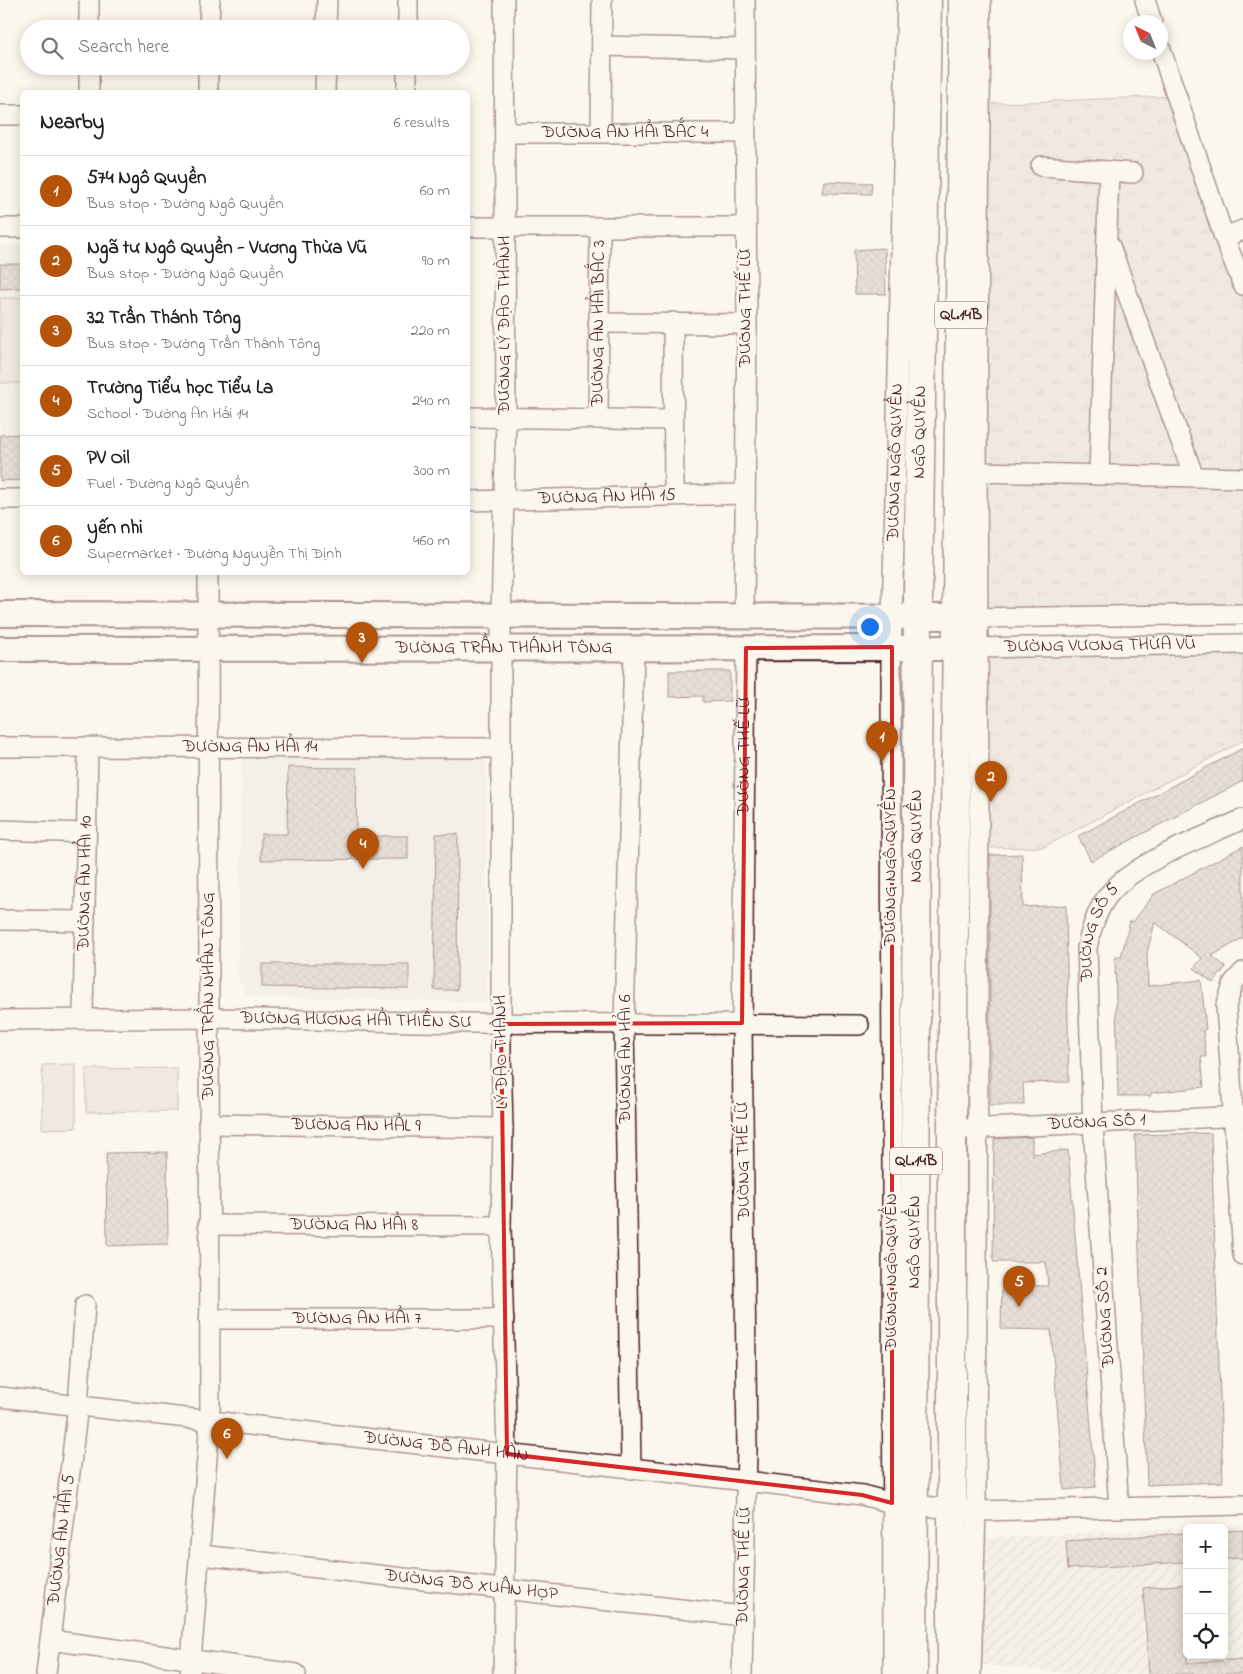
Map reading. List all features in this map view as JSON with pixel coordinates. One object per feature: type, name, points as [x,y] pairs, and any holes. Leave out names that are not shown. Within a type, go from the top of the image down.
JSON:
[{"type":"highway","name":"NGÔ QUYỀN","points":[[914,1674],[903,1504],[905,616],[927,0]]},
{"type":"highway","name":"NGÔ QUYỀN","points":[[952,1674],[965,1510],[968,618],[963,0]]},
{"type":"main road","name":"ĐƯỜNG TRẦN THÁNH TÔNG","points":[[0,614],[501,617],[905,616],[968,618]]},
{"type":"main road","name":"ĐƯỜNG TRẦN THÁNH TÔNG","points":[[0,649],[502,650],[968,648]]},
{"type":"street","points":[[89,0],[89,20]]},
{"type":"street","points":[[209,20],[210,0]]},
{"type":"street","points":[[326,0],[326,20]]},
{"type":"street","points":[[408,0],[408,20]]},
{"type":"street","name":"ĐƯỜNG LÝ ĐẠO THÀNH","points":[[502,650],[501,617],[506,416],[504,0]]},
{"type":"street","points":[[601,132],[602,0]]},
{"type":"street","name":"ĐƯỜNG THẾ LỮ","points":[[744,616],[746,324],[745,0]]},
{"type":"street","name":"ĐƯỜNG NGÔ QUYỀN","points":[[905,616],[907,0]]},
{"type":"street","points":[[968,618],[977,472],[981,0]]},
{"type":"street","points":[[1145,0],[1150,15]]},
{"type":"street","points":[[602,46],[745,49]]},
{"type":"street","points":[[1164,60],[1224,237],[1243,285]]},
{"type":"street","points":[[88,90],[89,75]]},
{"type":"street","points":[[208,75],[208,90]]},
{"type":"street","points":[[325,90],[326,75]]},
{"type":"street","points":[[407,75],[407,90]]},
{"type":"street","points":[[0,115],[20,115]]},
{"type":"street","name":"ĐƯỜNG AN HẢI BẮC 4","points":[[505,133],[745,133]]},
{"type":"street","points":[[1040,166],[1133,173]]},
{"type":"street","points":[[1098,475],[1109,171]]},
{"type":"street","points":[[470,227],[745,227]]},
{"type":"street","name":"ĐƯỜNG AN HẢI BẮC 3","points":[[598,419],[600,227]]},
{"type":"street","points":[[0,228],[20,228]]},
{"type":"street","points":[[1224,237],[1243,230]]},
{"type":"street","points":[[1106,236],[1194,477]]},
{"type":"street","points":[[673,322],[674,495]]},
{"type":"street","points":[[598,323],[673,322],[746,324]]},
{"type":"street","points":[[470,417],[673,420]]},
{"type":"street","points":[[977,472],[1243,478]]},
{"type":"street","name":"ĐƯỜNG AN HẢI 15","points":[[470,501],[745,494]]},
{"type":"street","points":[[0,499],[20,499]]},
{"type":"street","name":"ĐƯỜNG TRẦN NHÂN TÔNG","points":[[190,1668],[201,1555],[210,1420],[208,1319],[210,747],[208,575]]},
{"type":"street","name":"ĐƯỜNG VƯƠNG THỪA VŨ","points":[[968,618],[1243,614]]},
{"type":"street","name":"ĐƯỜNG VƯƠNG THỪA VŨ","points":[[968,648],[1243,644]]},
{"type":"street","name":"ĐƯỜNG THẾ LỮ","points":[[742,1674],[746,1481],[742,1023],[746,648]]},
{"type":"street","name":"ĐƯỜNG AN HẢI 6","points":[[631,1468],[624,1024],[634,649]]},
{"type":"street","name":"LÝ ĐẠO THÀNH","points":[[502,650],[501,1024],[503,1128],[501,1226],[506,1454],[503,1674]]},
{"type":"street","name":"ĐƯỜNG AN HẢI 14","points":[[0,747],[501,748]]},
{"type":"street","name":"ĐƯỜNG AN HẢI 10","points":[[83,1018],[88,748]]},
{"type":"street","name":"ĐƯỜNG SỐ 5","points":[[1093,1125],[1087,965],[1091,928],[1099,909],[1111,892],[1127,877],[1147,863],[1243,820]]},
{"type":"street","points":[[0,830],[86,833]]},
{"type":"street","points":[[0,920],[85,921]]},
{"type":"street","points":[[1243,972],[1234,982],[1226,1006],[1238,1116],[1243,1255]]},
{"type":"street","name":"ĐƯỜNG HƯƠNG HẢI THIỀN SƯ","points":[[0,1020],[209,1018],[501,1024],[742,1023],[860,1025]]},
{"type":"street","name":"ĐƯỜNG SỐ 1","points":[[965,1129],[1093,1125],[1238,1116]]},
{"type":"street","name":"ĐƯỜNG AN HẢL 9","points":[[208,1124],[503,1128]]},
{"type":"street","name":"ĐƯỜNG SỐ 2","points":[[1093,1125],[1119,1508]]},
{"type":"street","name":"ĐƯỜNG AN HẢI 8","points":[[208,1225],[501,1226]]},
{"type":"street","name":"ĐƯỜNG AN HẢI 5","points":[[46,1674],[78,1405],[85,1305]]},
{"type":"street","name":"ĐƯỜNG AN HẢI 7","points":[[208,1319],[504,1319]]},
{"type":"street","name":"ĐƯỜNG ĐỖ ANH HÀN","points":[[0,1397],[746,1481],[862,1495],[903,1504],[965,1510],[1243,1504]]},
{"type":"street","points":[[893,1674],[903,1504]]},
{"type":"street","points":[[965,1510],[971,1674]]},
{"type":"street","name":"ĐƯỜNG ĐỖ XUÂN HỢP","points":[[201,1555],[743,1616]]},
{"type":"street","points":[[50,1640],[190,1668],[296,1674]]},
{"type":"highlighted area","points":[[892,647],[892,1503],[862,1495],[507,1454],[501,1024],[742,1023],[746,648]]},
{"type":"shaded area","points":[[0,245],[20,245],[20,492],[0,492]]},
{"type":"shaded area","points":[[242,759],[486,759],[487,1002],[247,997],[238,978]]},
{"type":"shaded area","points":[[1243,1525],[1243,1674],[1075,1674],[965,1663],[968,1539],[1183,1528],[1183,1659],[1228,1659],[1228,1526]]},
{"type":"green space","points":[[1175,96],[1243,276],[1243,614],[978,618],[980,104]]},
{"type":"green space","points":[[0,298],[20,298],[20,383],[0,383]]},
{"type":"green space","points":[[1243,645],[1243,741],[1044,847],[979,848],[979,648]]},
{"type":"green space","points":[[76,1064],[76,1128],[42,1129],[42,1065]]},
{"type":"green space","points":[[177,1068],[177,1111],[86,1112],[86,1069]]},
{"type":"building","points":[[824,181],[872,183],[871,194],[822,193]]},
{"type":"building","points":[[885,248],[886,294],[855,294],[854,250]]},
{"type":"building","points":[[0,264],[20,264],[20,288],[0,289]]},
{"type":"building","points":[[20,434],[20,480],[0,481],[0,435]]},
{"type":"building","points":[[669,671],[730,671],[730,701],[703,702],[703,696],[669,697]]},
{"type":"building","points":[[1243,748],[1243,781],[1091,861],[1078,836]]},
{"type":"building","points":[[288,767],[357,768],[356,836],[408,836],[408,859],[261,860],[261,834],[287,834]]},
{"type":"building","points":[[436,834],[458,834],[457,990],[434,990]]},
{"type":"building","points":[[1243,846],[1243,938],[1212,956],[1226,967],[1213,983],[1194,968],[1202,958],[1155,922],[1147,953],[1148,986],[1201,980],[1206,1029],[1203,1030],[1206,1057],[1201,1057],[1204,1087],[1151,1093],[1151,1096],[1118,1096],[1115,957],[1121,957],[1130,921],[1133,922],[1154,894]]},
{"type":"building","points":[[1022,854],[1023,907],[1066,905],[1069,1082],[1023,1083],[1024,1105],[990,1105],[990,855]]},
{"type":"building","points":[[262,964],[409,964],[409,989],[262,987]]},
{"type":"building","points":[[1211,1133],[1223,1482],[1147,1485],[1135,1135]]},
{"type":"building","points":[[1032,1137],[1032,1154],[1068,1150],[1096,1487],[1064,1490],[1051,1330],[1001,1329],[1002,1285],[1048,1286],[1046,1262],[993,1262],[994,1139]]},
{"type":"building","points":[[167,1152],[168,1244],[107,1246],[106,1153]]},
{"type":"building","points":[[1243,1530],[1243,1558],[1228,1559],[1228,1531]]},
{"type":"building","points":[[1183,1533],[1183,1562],[1068,1569],[1066,1541]]},
{"type":"building","points":[[1183,1584],[1183,1659],[1187,1659],[1187,1663],[1243,1659],[1243,1674],[1149,1674],[1143,1588]]},
{"type":"place","name":"32 Trần Thánh Tông","points":[[362,663]]},
{"type":"place","name":"574 Ngô Quyền","points":[[882,762]]},
{"type":"place","name":"Ngã tư Ngô Quyền - Vương Thừa Vũ","points":[[991,802]]},
{"type":"place","name":"Trường Tiểu học Tiểu La","points":[[363,869]]},
{"type":"place","name":"PV Oil","points":[[1019,1307]]},
{"type":"place","name":"yến nhi","points":[[227,1459]]}]
